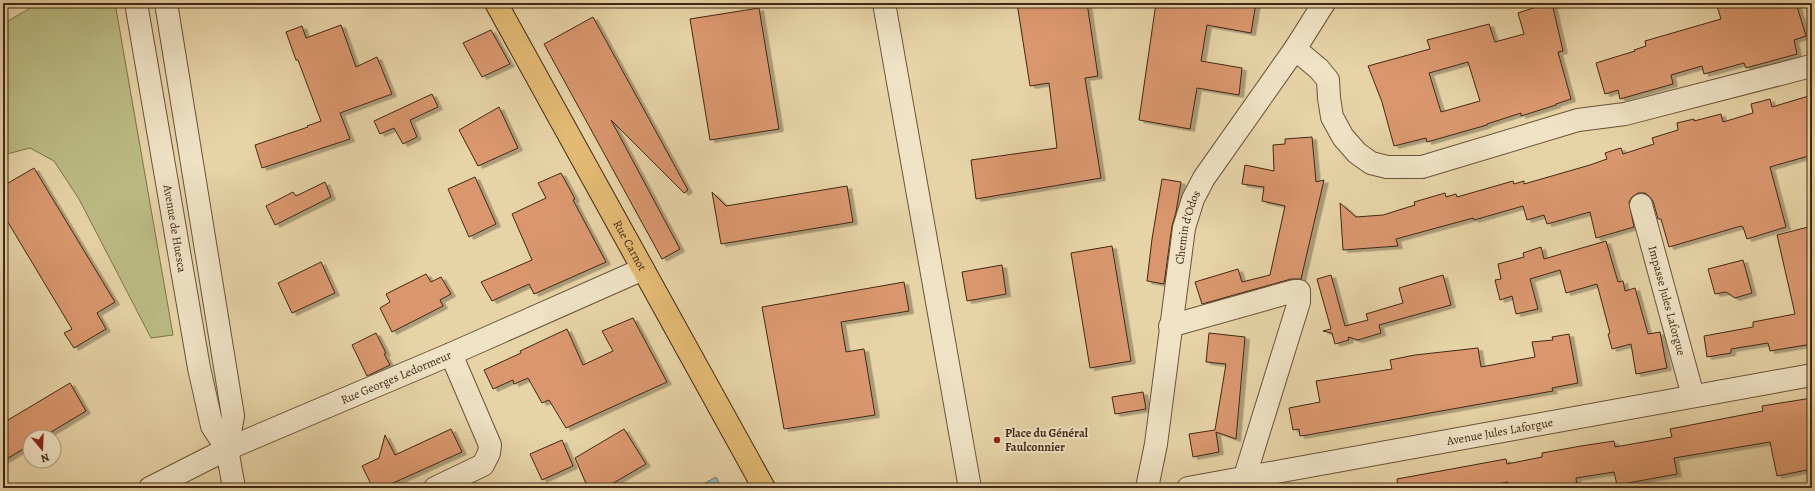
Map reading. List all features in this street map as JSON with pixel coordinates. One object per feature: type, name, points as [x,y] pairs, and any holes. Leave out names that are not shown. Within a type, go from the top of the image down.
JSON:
[{"type":"main road","name":"Rue Carnot","points":[[496,3],[764,488]]},
{"type":"street","name":"Avenue de Huesca","points":[[136,3],[199,368],[212,426],[227,450]]},
{"type":"street","name":"Avenue de Huesca","points":[[166,3],[233,416],[227,450],[234,488]]},
{"type":"street","points":[[884,3],[970,488]]},
{"type":"street","name":"Chemin d'Odos","points":[[1147,488],[1156,444],[1170,326],[1184,228],[1193,199],[1204,178],[1295,49],[1324,3]]},
{"type":"street","points":[[1295,49],[1319,69],[1328,80],[1332,117],[1343,137],[1357,153],[1371,163],[1387,167],[1422,167],[1578,120],[1625,114],[1811,66]]},
{"type":"street","name":"Impasse Jules Laforgue","points":[[1641,205],[1693,396]]},
{"type":"street","name":"Rue Georges Ledormeur","points":[[150,488],[227,450],[451,354],[642,269]]},
{"type":"street","points":[[1170,326],[1294,291],[1299,291],[1299,302],[1245,476]]},
{"type":"street","points":[[435,488],[483,465],[489,453],[490,445],[451,354]]},
{"type":"street","name":"Avenue Jules Laforgue","points":[[1188,488],[1245,476],[1812,375]]},
{"type":"green space","points":[[39,3],[115,3],[173,335],[151,338],[79,199],[54,161],[30,148],[7,154],[3,157],[3,24]]},
{"type":"water","points":[[716,477],[722,488],[696,488]]},
{"type":"building","points":[[1017,3],[1087,3],[1098,76],[1085,78],[1101,178],[976,199],[971,160],[1057,148],[1049,83],[1030,86]]},
{"type":"building","points":[[1156,3],[1256,3],[1251,33],[1207,25],[1201,61],[1242,68],[1239,95],[1197,88],[1190,129],[1139,120]]},
{"type":"building","points":[[1552,3],[1563,51],[1558,52],[1571,99],[1521,116],[1521,113],[1487,125],[1427,142],[1426,138],[1394,146],[1382,102],[1368,66],[1430,49],[1427,40],[1489,24],[1495,42],[1524,34],[1518,13]],"holes":[[[1468,62],[1480,101],[1441,112],[1429,73]]]},
{"type":"building","points":[[1716,3],[1796,3],[1806,36],[1794,40],[1797,54],[1746,68],[1744,63],[1704,74],[1702,66],[1671,75],[1673,84],[1620,99],[1618,90],[1605,94],[1596,63],[1635,51],[1634,50],[1646,46],[1645,41],[1721,19]]},
{"type":"building","points":[[759,8],[779,129],[710,140],[690,19]]},
{"type":"building","points":[[593,17],[688,190],[684,193],[611,120],[680,249],[662,259],[544,44]]},
{"type":"building","points":[[341,25],[356,67],[377,57],[392,94],[340,113],[350,139],[262,168],[255,145],[321,121],[286,32],[302,26],[306,38]]},
{"type":"building","points":[[491,30],[510,64],[482,77],[463,43]]},
{"type":"building","points":[[432,94],[438,107],[410,120],[417,137],[403,144],[394,128],[380,134],[374,121]]},
{"type":"building","points":[[1812,95],[1812,155],[1770,167],[1786,227],[1747,239],[1743,227],[1741,226],[1669,247],[1661,219],[1658,219],[1653,201],[1645,193],[1638,193],[1632,197],[1629,202],[1634,227],[1596,238],[1590,212],[1547,224],[1544,215],[1527,220],[1523,206],[1474,220],[1473,218],[1396,239],[1398,246],[1343,250],[1340,203],[1356,217],[1383,215],[1415,205],[1414,202],[1445,193],[1446,197],[1456,194],[1457,197],[1513,181],[1514,184],[1524,181],[1524,184],[1607,159],[1605,153],[1614,150],[1621,148],[1623,154],[1654,144],[1652,138],[1678,130],[1677,123],[1694,119],[1694,121],[1721,114],[1723,122],[1753,113],[1751,104],[1770,99],[1772,107]]},
{"type":"building","points":[[499,107],[518,148],[478,166],[459,130]]},
{"type":"building","points":[[1312,137],[1316,182],[1324,180],[1301,279],[1291,279],[1202,304],[1195,282],[1238,269],[1242,282],[1270,275],[1285,206],[1262,201],[1264,187],[1242,184],[1245,165],[1274,171],[1273,145],[1285,144],[1285,139]]},
{"type":"building","points":[[34,168],[115,302],[97,313],[106,329],[74,348],[64,333],[72,329],[3,214],[3,186]]},
{"type":"building","points":[[561,173],[575,199],[573,200],[606,262],[534,294],[529,284],[492,301],[481,282],[532,260],[512,214],[546,198],[538,183]]},
{"type":"building","points":[[475,177],[496,224],[469,237],[448,189]]},
{"type":"building","points":[[1162,179],[1181,182],[1172,226],[1164,284],[1147,281]]},
{"type":"building","points":[[325,182],[331,197],[275,225],[266,206],[293,192],[296,196]]},
{"type":"building","points":[[847,186],[853,222],[721,244],[712,192],[726,206]]},
{"type":"building","points":[[1812,226],[1812,344],[1770,351],[1768,343],[1731,349],[1731,353],[1707,357],[1704,336],[1753,327],[1753,322],[1795,314],[1777,235]]},
{"type":"building","points":[[1606,241],[1618,282],[1623,281],[1625,291],[1635,288],[1648,334],[1660,332],[1667,368],[1636,374],[1631,344],[1612,349],[1608,334],[1610,333],[1597,284],[1566,293],[1560,270],[1530,279],[1538,309],[1516,314],[1512,296],[1500,300],[1495,280],[1501,279],[1498,264],[1524,257],[1523,253],[1541,247],[1544,259]]},
{"type":"building","points":[[1112,246],[1131,361],[1090,368],[1071,253]]},
{"type":"building","points":[[1743,260],[1752,293],[1735,298],[1726,292],[1715,294],[1708,269]]},
{"type":"building","points":[[321,262],[335,293],[292,313],[278,283]]},
{"type":"building","points":[[1002,265],[1006,294],[967,301],[962,272]]},
{"type":"building","points":[[426,274],[431,282],[441,277],[451,294],[440,300],[443,306],[392,332],[380,308],[390,302],[386,294]]},
{"type":"building","points":[[1331,275],[1345,326],[1368,320],[1366,314],[1403,303],[1399,288],[1443,275],[1451,305],[1379,325],[1381,333],[1358,340],[1348,337],[1349,340],[1335,344],[1332,333],[1323,331],[1331,329],[1317,279]]},
{"type":"building","points":[[904,282],[909,311],[841,322],[846,352],[864,349],[875,415],[784,429],[762,307]]},
{"type":"building","points":[[633,318],[667,382],[566,428],[549,400],[542,403],[528,378],[514,384],[513,380],[493,389],[484,370],[567,329],[583,365],[613,351],[602,331]]},
{"type":"building","points":[[376,333],[390,365],[367,376],[352,345]]},
{"type":"building","points":[[1209,333],[1245,337],[1236,439],[1216,432],[1219,452],[1193,457],[1189,434],[1215,430],[1226,364],[1206,362]]},
{"type":"building","points":[[1569,334],[1578,383],[1552,388],[1553,391],[1307,435],[1300,436],[1299,429],[1293,430],[1289,408],[1320,402],[1316,381],[1392,369],[1390,360],[1415,355],[1478,348],[1481,367],[1535,357],[1532,342],[1553,340],[1552,337]]},
{"type":"building","points":[[70,383],[86,411],[56,429],[22,429],[22,450],[3,461],[3,423]]},
{"type":"building","points":[[1143,392],[1146,409],[1115,414],[1112,397]]},
{"type":"building","points":[[1812,398],[1812,469],[1777,476],[1770,442],[1674,458],[1677,474],[1617,485],[1614,472],[1576,478],[1577,488],[1509,488],[1508,482],[1478,488],[1398,488],[1397,479],[1506,459],[1507,464],[1542,457],[1542,453],[1581,446],[1614,441],[1615,447],[1672,437],[1670,429],[1763,411],[1762,406]]},
{"type":"building","points":[[451,429],[462,452],[382,488],[373,488],[362,466],[379,458],[385,435],[395,455]]},
{"type":"building","points":[[624,429],[646,464],[605,488],[588,488],[575,458]]},
{"type":"building","points":[[562,440],[573,466],[542,480],[530,454]]},
{"type":"place","name":"Place du Général Faulconnier","points":[[997,440]]}]
